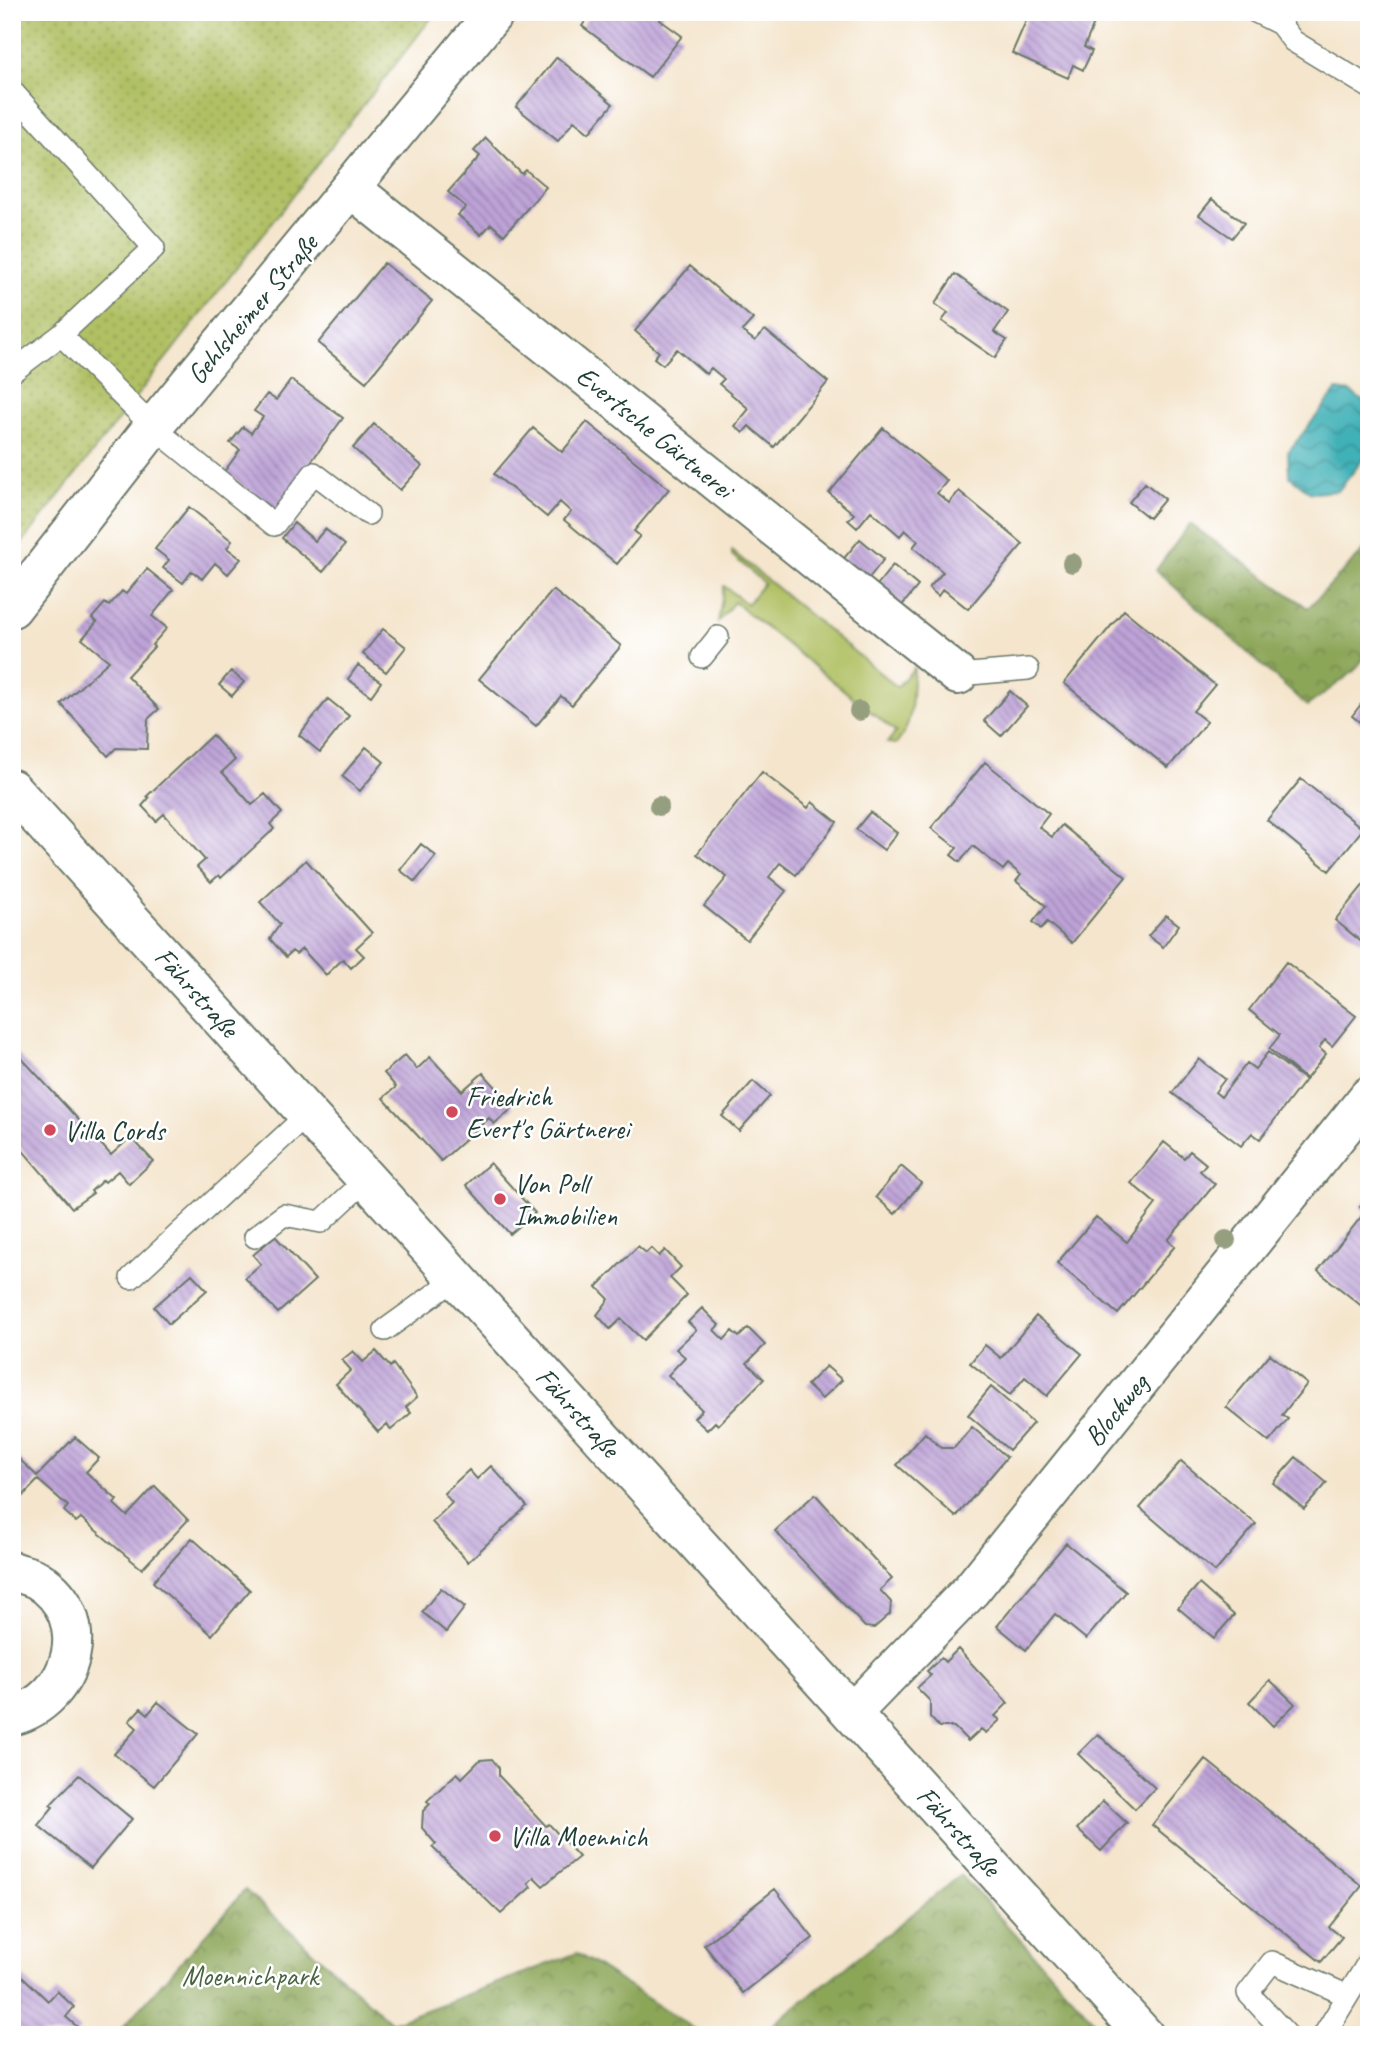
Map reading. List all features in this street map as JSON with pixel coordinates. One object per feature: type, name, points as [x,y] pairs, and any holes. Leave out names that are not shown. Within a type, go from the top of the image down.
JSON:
[{"type":"street","name":"Gehlsheimer Straße","points":[[12,608],[153,427],[352,189],[495,12]]},
{"type":"street","name":"Evertsche Gärtnerei","points":[[352,189],[958,675]]},
{"type":"street","name":"Fährstraße","points":[[12,789],[1144,2035]]},
{"type":"street","name":"Blockweg","points":[[852,1713],[875,1693],[971,1590],[1369,1096]]},
{"type":"street","points":[[12,1571],[38,1580],[59,1601],[71,1628],[72,1657],[61,1684],[41,1704],[12,1716]]},
{"type":"lane","points":[[1256,12],[1280,24],[1293,41],[1369,87]]},
{"type":"lane","points":[[12,91],[154,248],[61,335],[12,372]]},
{"type":"lane","points":[[61,335],[153,427],[274,525],[314,473],[368,514]]},
{"type":"lane","points":[[702,657],[718,637]]},
{"type":"lane","points":[[958,675],[1028,669]]},
{"type":"lane","points":[[131,1278],[308,1114]]},
{"type":"lane","points":[[255,1237],[284,1215],[321,1222],[367,1179]]},
{"type":"lane","points":[[385,1330],[457,1278]]},
{"type":"lane","points":[[1324,2035],[1369,1961]]},
{"type":"lane","points":[[1287,2035],[1248,1993],[1272,1962],[1346,1995]]},
{"type":"green space","points":[[12,12],[436,12],[12,556]]},
{"type":"green space","points":[[1190,524],[1308,608],[1369,545],[1369,652],[1353,672],[1307,706],[1156,570]]},
{"type":"green space","points":[[732,551],[897,687],[914,668],[909,718],[896,744],[887,743],[896,732],[734,602],[718,622],[724,586],[747,604],[764,583],[732,555]]},
{"type":"green space","points":[[961,1875],[1107,2035],[760,2035]]},
{"type":"green space","name":"Moennichpark","points":[[245,1890],[392,2023],[577,1953],[704,2035],[116,2035]]},
{"type":"water","points":[[1337,390],[1351,392],[1369,406],[1369,452],[1338,491],[1311,493],[1289,476],[1288,452]]},
{"type":"building","points":[[592,12],[663,12],[660,20],[682,36],[650,77],[582,26]]},
{"type":"building","points":[[1045,12],[1068,12],[1094,24],[1084,47],[1092,51],[1083,70],[1073,65],[1068,78],[1012,53],[1029,14],[1042,19]]},
{"type":"building","points":[[557,57],[613,104],[589,133],[574,121],[558,141],[516,107]]},
{"type":"building","points":[[486,138],[522,174],[526,170],[546,187],[504,235],[491,224],[481,235],[458,215],[466,207],[448,192],[480,156],[474,151]]},
{"type":"building","points":[[1212,199],[1244,223],[1232,238],[1199,215]]},
{"type":"building","points":[[384,263],[432,301],[366,382],[318,343]]},
{"type":"building","points":[[690,266],[753,319],[742,331],[755,341],[765,330],[828,382],[774,447],[749,426],[743,433],[735,426],[749,409],[719,384],[724,379],[711,368],[706,374],[677,349],[663,365],[654,358],[659,352],[635,331]]},
{"type":"building","points":[[955,274],[1008,312],[994,332],[1007,340],[995,358],[942,321],[948,313],[935,304]]},
{"type":"building","points":[[291,380],[343,418],[275,511],[224,472],[240,450],[230,443],[243,427],[251,433],[263,417],[254,411],[267,394],[276,400]]},
{"type":"building","points":[[587,422],[669,489],[634,531],[640,536],[617,564],[564,520],[571,512],[560,502],[547,517],[494,474],[533,428],[562,452]]},
{"type":"building","points":[[374,424],[422,466],[400,490],[353,448]]},
{"type":"building","points":[[883,428],[947,481],[937,493],[949,503],[959,491],[1023,544],[968,609],[943,589],[938,596],[929,588],[943,572],[913,547],[918,541],[905,530],[900,536],[871,511],[857,528],[848,520],[854,514],[829,493]]},
{"type":"building","points":[[1145,483],[1165,499],[1149,518],[1129,502]]},
{"type":"building","points":[[189,507],[232,541],[227,548],[241,559],[228,574],[215,563],[202,579],[192,571],[183,583],[163,568],[169,560],[155,549]]},
{"type":"building","points":[[294,523],[315,541],[325,529],[345,545],[323,572],[282,538]]},
{"type":"building","points":[[860,539],[884,559],[865,583],[840,563]]},
{"type":"building","points":[[893,565],[918,586],[899,609],[874,589]]},
{"type":"building","points":[[147,569],[173,590],[152,616],[167,628],[152,645],[154,647],[127,676],[159,709],[148,719],[147,749],[116,748],[108,756],[61,704],[109,661],[82,639],[97,622],[92,618],[105,603],[109,606],[122,591],[126,594]]},
{"type":"building","points":[[553,590],[621,646],[572,705],[561,696],[536,726],[479,679]]},
{"type":"building","points":[[1124,610],[1215,685],[1193,711],[1207,722],[1168,768],[1064,683]]},
{"type":"building","points":[[383,629],[406,647],[386,672],[363,654]]},
{"type":"building","points":[[358,665],[381,682],[371,696],[348,679]]},
{"type":"building","points":[[231,671],[244,682],[232,696],[219,685]]},
{"type":"building","points":[[1010,691],[1027,706],[1001,736],[984,721]]},
{"type":"building","points":[[1369,694],[1369,729],[1352,716]]},
{"type":"building","points":[[328,699],[349,716],[320,752],[299,735]]},
{"type":"building","points":[[212,735],[235,760],[222,772],[252,805],[265,794],[282,813],[270,824],[274,829],[221,878],[219,875],[211,882],[197,867],[205,860],[164,814],[156,821],[142,806],[149,798],[147,796]]},
{"type":"building","points":[[366,747],[384,762],[360,791],[342,776]]},
{"type":"building","points":[[985,762],[1049,814],[1039,827],[1052,837],[1062,825],[1126,877],[1072,943],[1047,922],[1041,929],[1033,922],[1046,906],[1016,881],[1021,875],[1008,864],[1003,870],[973,846],[960,862],[951,855],[957,848],[931,828]]},
{"type":"building","points":[[762,772],[808,808],[812,802],[837,822],[796,875],[780,863],[769,877],[786,891],[747,940],[704,906],[727,877],[697,854]]},
{"type":"building","points":[[1301,779],[1363,829],[1329,871],[1267,820]]},
{"type":"building","points":[[870,812],[897,833],[884,850],[856,829]]},
{"type":"building","points":[[421,844],[436,856],[415,882],[400,870]]},
{"type":"building","points":[[306,860],[372,933],[356,948],[364,956],[351,968],[343,959],[326,975],[302,949],[296,954],[292,951],[286,957],[270,939],[280,924],[260,902]]},
{"type":"building","points":[[1369,878],[1369,948],[1335,920]]},
{"type":"building","points":[[1166,915],[1179,925],[1163,947],[1148,936]]},
{"type":"building","points":[[1286,962],[1356,1016],[1332,1046],[1325,1040],[1319,1048],[1326,1054],[1306,1079],[1269,1049],[1280,1035],[1249,1010]]},
{"type":"building","name":"Villa Cords","points":[[15,1051],[111,1155],[131,1137],[153,1161],[129,1184],[118,1171],[105,1182],[103,1180],[91,1191],[93,1193],[72,1208],[12,1138],[12,1054]]},
{"type":"building","points":[[1268,1052],[1305,1080],[1260,1139],[1252,1133],[1241,1146],[1172,1093],[1199,1059],[1225,1079],[1215,1092],[1221,1097],[1247,1063],[1255,1069]]},
{"type":"building","name":"Friedrich Evert's Gärtnerei","points":[[405,1055],[417,1069],[430,1057],[462,1091],[483,1073],[514,1107],[494,1124],[489,1118],[441,1161],[383,1098],[396,1087],[384,1073]]},
{"type":"building","points":[[753,1081],[770,1096],[739,1131],[722,1116]]},
{"type":"building","points":[[1164,1142],[1184,1158],[1190,1151],[1206,1164],[1200,1171],[1215,1184],[1168,1240],[1175,1246],[1118,1314],[1057,1263],[1096,1217],[1127,1242],[1156,1204],[1131,1183]]},
{"type":"building","name":"Von Poll Immobilien","points":[[490,1163],[535,1213],[510,1234],[466,1185]]},
{"type":"building","points":[[901,1166],[921,1183],[895,1214],[876,1197]]},
{"type":"building","points":[[1369,1196],[1369,1312],[1318,1271],[1365,1212],[1360,1207]]},
{"type":"building","points":[[275,1236],[315,1280],[278,1313],[245,1278],[261,1264],[253,1255]]},
{"type":"building","points":[[638,1246],[646,1253],[651,1248],[659,1256],[665,1250],[681,1267],[670,1278],[687,1295],[643,1340],[621,1319],[610,1329],[597,1315],[609,1299],[597,1287]]},
{"type":"building","points":[[192,1274],[207,1290],[169,1324],[154,1307]]},
{"type":"building","points":[[702,1308],[719,1325],[714,1330],[724,1340],[732,1331],[739,1337],[748,1328],[765,1345],[747,1363],[764,1379],[718,1425],[715,1422],[707,1430],[694,1418],[702,1410],[668,1375],[685,1357],[676,1349],[696,1330],[688,1322]]},
{"type":"building","points":[[1036,1316],[1082,1354],[1047,1396],[1025,1377],[1010,1395],[970,1363],[985,1345],[1001,1358]]},
{"type":"building","points":[[353,1351],[363,1362],[376,1351],[390,1367],[393,1364],[417,1397],[406,1407],[411,1413],[391,1430],[387,1424],[378,1432],[336,1384],[351,1370],[342,1360]]},
{"type":"building","points":[[1270,1354],[1307,1384],[1282,1415],[1288,1419],[1269,1442],[1226,1407]]},
{"type":"building","points":[[826,1366],[842,1380],[822,1399],[807,1385]]},
{"type":"building","points":[[991,1387],[1033,1423],[1009,1450],[968,1415]]},
{"type":"building","points":[[972,1427],[1007,1457],[956,1517],[897,1465],[925,1433],[941,1448],[954,1448]]},
{"type":"building","points":[[75,1437],[99,1458],[86,1472],[117,1500],[114,1504],[127,1516],[155,1486],[188,1520],[142,1569],[81,1518],[76,1522],[64,1511],[68,1506],[38,1480],[18,1501],[12,1495],[12,1452],[37,1476]]},
{"type":"building","points":[[1296,1457],[1327,1483],[1304,1509],[1273,1483]]},
{"type":"building","points":[[1181,1461],[1256,1524],[1215,1572],[1140,1508]]},
{"type":"building","points":[[491,1466],[527,1506],[468,1562],[432,1522],[452,1503],[444,1493],[469,1470],[477,1479]]},
{"type":"building","points":[[815,1494],[892,1579],[880,1590],[891,1602],[890,1614],[874,1628],[865,1627],[775,1531]]},
{"type":"building","points":[[192,1538],[250,1590],[212,1635],[153,1582]]},
{"type":"building","points":[[1066,1543],[1126,1592],[1086,1639],[1055,1614],[1026,1650],[997,1626]]},
{"type":"building","points":[[1199,1584],[1234,1615],[1214,1638],[1178,1608]]},
{"type":"building","points":[[441,1588],[465,1607],[446,1632],[422,1612]]},
{"type":"building","points":[[958,1649],[1008,1703],[995,1716],[1000,1720],[986,1733],[981,1729],[968,1741],[954,1727],[939,1727],[930,1717],[930,1701],[917,1688],[931,1675],[927,1671],[941,1658],[945,1662]]},
{"type":"building","points":[[1270,1680],[1295,1704],[1273,1726],[1249,1702]]},
{"type":"building","points":[[158,1702],[198,1734],[154,1786],[114,1754],[137,1728],[129,1721],[141,1708],[148,1714]]},
{"type":"building","points":[[1098,1734],[1155,1788],[1135,1809],[1078,1754]]},
{"type":"building","name":"Villa Moennich","points":[[492,1759],[499,1768],[499,1776],[579,1857],[543,1886],[534,1877],[528,1883],[531,1887],[501,1914],[432,1847],[436,1844],[422,1828],[423,1811],[430,1804],[427,1801],[457,1773],[462,1778],[480,1760]]},
{"type":"building","points":[[1205,1759],[1362,1886],[1329,1927],[1342,1937],[1321,1962],[1152,1825]]},
{"type":"building","points":[[79,1775],[132,1819],[91,1868],[38,1825],[53,1807],[50,1805]]},
{"type":"building","points":[[1103,1801],[1127,1823],[1101,1851],[1077,1829]]},
{"type":"building","points":[[775,1889],[813,1938],[743,1993],[704,1945]]},
{"type":"building","points":[[19,1973],[48,2001],[57,1991],[74,2007],[66,2017],[80,2029],[75,2035],[12,2035],[12,1980]]},
{"type":"place","name":"Friedrich Evert's Gärtnerei","points":[[452,1112]]},
{"type":"place","name":"Villa Cords","points":[[50,1130]]},
{"type":"place","name":"Von Poll Immobilien","points":[[500,1199]]},
{"type":"place","name":"Villa Moennich","points":[[495,1836]]}]
